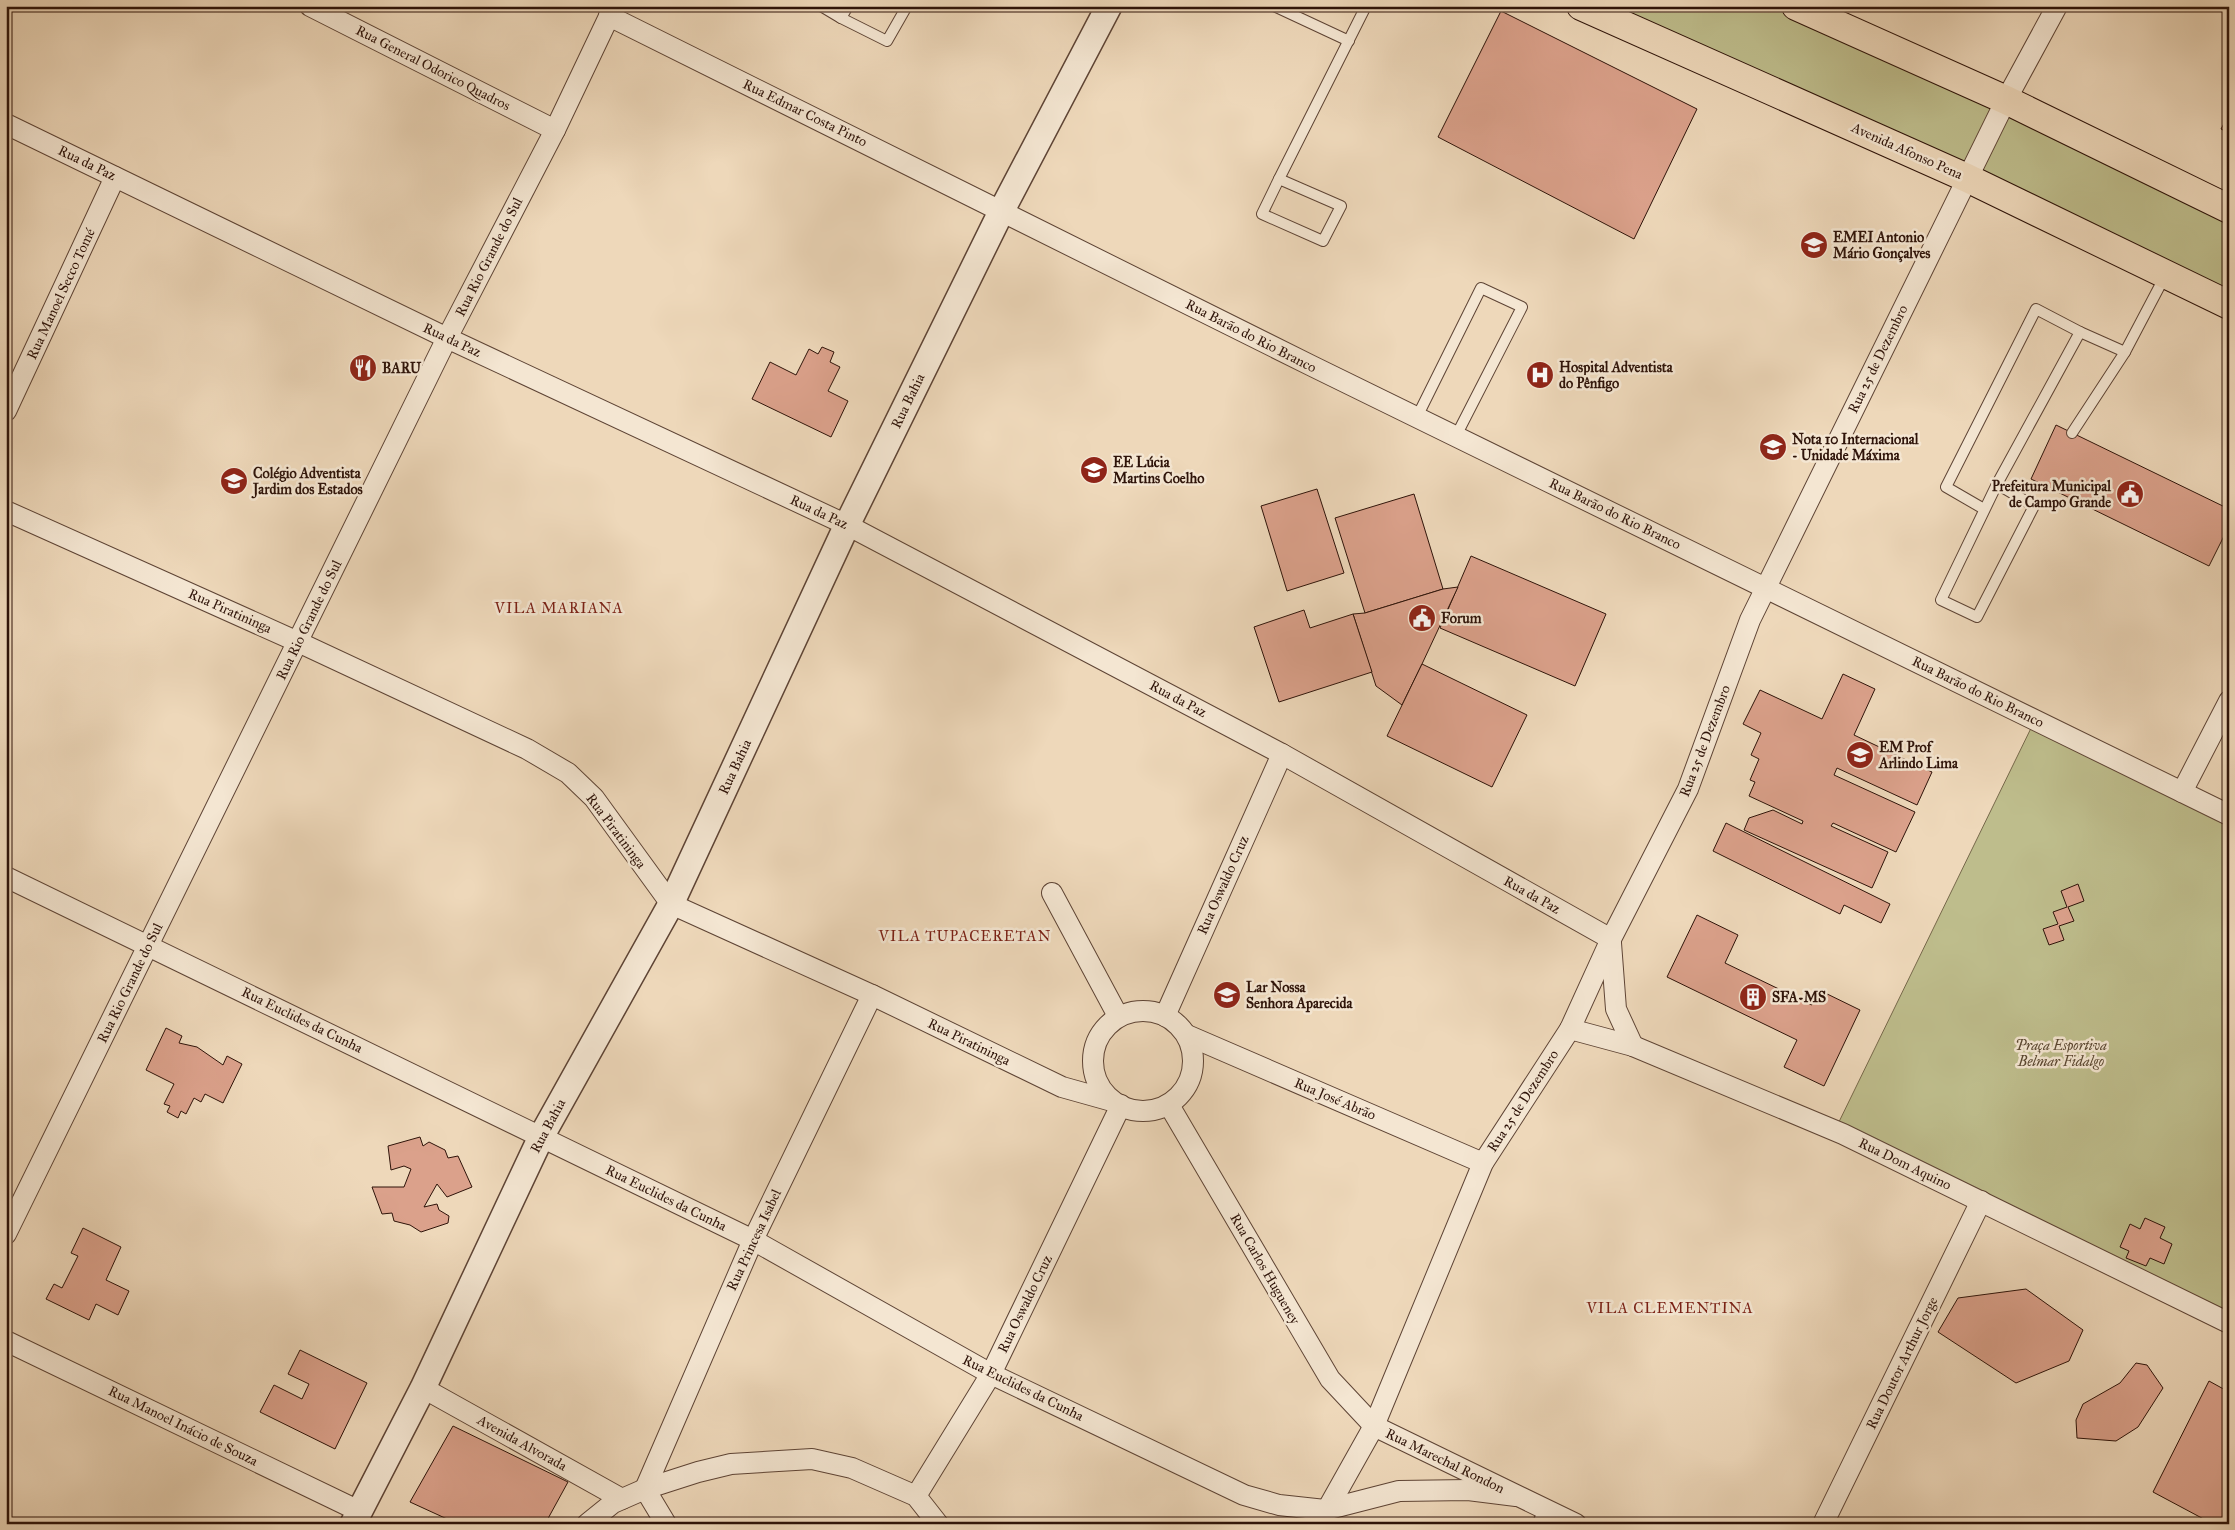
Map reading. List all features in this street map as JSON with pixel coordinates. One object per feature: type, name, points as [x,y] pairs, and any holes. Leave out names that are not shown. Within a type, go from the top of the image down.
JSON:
[{"type":"main road","points":[[1796,6],[2006,100],[2229,208]]},
{"type":"main road","name":"Avenida Afonso Pena","points":[[1590,8],[1967,178],[2229,305]]},
{"type":"street","name":"Rua General Odorico Quadros","points":[[310,6],[341,13],[555,130]]},
{"type":"street","name":"Rua Bahia","points":[[356,1518],[423,1388],[541,1137],[671,904],[847,525],[1002,210],[1109,6]]},
{"type":"street","name":"Rua 25 de Dezembro","points":[[1322,1517],[1374,1426],[1482,1163],[1570,1029],[1611,939],[1688,789],[1750,620],[2006,100],[2057,6]]},
{"type":"street","name":"Rua Edmar Costa Pinto","points":[[611,11],[1002,210]]},
{"type":"street","name":"Rua Rio Grande do Sul","points":[[6,1234],[447,338],[555,130],[611,11]]},
{"type":"street","name":"Rua da Paz","points":[[6,124],[447,338],[847,525],[1282,754],[1611,939]]},
{"type":"street","name":"Rua Manoel Secco Tomé","points":[[6,411],[115,177]]},
{"type":"street","name":"Rua Barão do Rio Branco","points":[[1002,210],[1417,417],[2229,815]]},
{"type":"street","name":"Rua Piratininga","points":[[6,511],[298,642],[527,749],[568,774],[594,798],[671,904],[872,995],[1062,1087],[1117,1103]]},
{"type":"street","points":[[2182,792],[2229,701]]},
{"type":"street","name":"Rua Oswaldo Cruz","points":[[1165,1016],[1282,754]]},
{"type":"street","name":"Rua Euclides da Cunha","points":[[6,877],[753,1240],[991,1374],[1244,1494],[1322,1517]]},
{"type":"street","points":[[1052,893],[1118,1016]]},
{"type":"street","points":[[1611,939],[1616,1010],[1633,1046]]},
{"type":"street","name":"Rua Princesa Isabel","points":[[645,1489],[753,1240],[872,995]]},
{"type":"street","points":[[1136,1010],[1156,1012],[1165,1016],[1174,1020],[1187,1035],[1194,1054],[1192,1074],[1183,1092],[1169,1104],[1150,1111],[1130,1109],[1117,1103],[1099,1086],[1092,1067],[1094,1047],[1102,1029],[1118,1016],[1136,1010]]},
{"type":"street","name":"Rua Dom Aquino","points":[[1570,1029],[1633,1046],[1843,1134],[2229,1323]]},
{"type":"street","name":"Rua José Abrão","points":[[1187,1035],[1482,1163]]},
{"type":"street","name":"Rua Oswaldo Cruz","points":[[916,1496],[991,1374],[1117,1103]]},
{"type":"street","name":"Rua Carlos Hugueney","points":[[1169,1104],[1330,1380],[1374,1426]]},
{"type":"street","name":"Rua Doutor Arthur Jorge","points":[[1823,1524],[1981,1201]]},
{"type":"street","name":"Rua Manoel Inácio de Souza","points":[[6,1341],[356,1518]]},
{"type":"street","name":"Avenida Alvorada","points":[[423,1388],[622,1499]]},
{"type":"street","name":"Rua Marechal Rondon","points":[[1374,1426],[1516,1496],[1541,1516],[1576,1524]]},
{"type":"street","points":[[587,1524],[613,1502],[645,1489],[698,1472],[731,1464],[812,1459],[852,1468],[916,1496],[938,1524]]},
{"type":"street","points":[[645,1489],[666,1524]]},
{"type":"street","name":"Rua Marechal Rondon","points":[[1322,1517],[1399,1491],[1468,1490],[1516,1496]]},
{"type":"lane","points":[[821,6],[886,41],[907,6]]},
{"type":"lane","points":[[841,18],[848,6]]},
{"type":"lane","points":[[1274,6],[1349,41]]},
{"type":"lane","points":[[1279,179],[1341,206],[1323,241],[1262,214],[1279,179],[1349,41],[1366,6]]},
{"type":"lane","points":[[2072,433],[2124,352],[2165,275]]},
{"type":"lane","points":[[1417,417],[1482,288],[1522,307],[1456,436]]},
{"type":"lane","points":[[1984,509],[1946,487],[2036,309],[2124,352]]},
{"type":"lane","points":[[1997,484],[2034,506],[1977,617],[1941,600],[1984,509],[1997,484],[2080,332]]},
{"type":"green space","points":[[1581,6],[1796,6],[2229,209],[2229,304]]},
{"type":"green space","name":"Praça Esportiva Belmar Fidalgo","points":[[2035,720],[2229,815],[2229,1322],[1835,1130]]},
{"type":"building","points":[[1501,11],[1697,109],[1634,239],[1438,137]]},
{"type":"building","points":[[2229,114],[2229,133],[2221,129]]},
{"type":"building","points":[[822,347],[834,352],[830,362],[840,367],[828,391],[848,401],[831,437],[752,399],[770,362],[796,375],[809,349],[818,354]]},
{"type":"building","name":"Prefeitura Municipal de Campo Grande","points":[[2056,425],[2229,509],[2229,526],[2209,566],[2031,479]]},
{"type":"building","points":[[1317,489],[1344,573],[1287,591],[1261,506]]},
{"type":"building","points":[[1414,494],[1443,589],[1365,613],[1335,518]]},
{"type":"building","points":[[1471,556],[1606,614],[1575,686],[1440,628]]},
{"type":"building","points":[[1458,587],[1402,705],[1376,686],[1353,614],[1365,613],[1443,589]]},
{"type":"building","points":[[1304,610],[1310,628],[1353,614],[1372,672],[1279,702],[1254,627]]},
{"type":"building","points":[[1422,664],[1527,715],[1492,787],[1387,736]]},
{"type":"building","points":[[1843,674],[1875,689],[1854,735],[1932,772],[1917,805],[1837,768],[1834,775],[1915,812],[1896,852],[1833,823],[1831,826],[1888,852],[1872,888],[1744,830],[1749,818],[1773,810],[1802,824],[1803,821],[1749,796],[1755,782],[1750,780],[1759,759],[1751,755],[1761,733],[1743,724],[1760,690],[1822,719]]},
{"type":"building","points":[[1726,823],[1890,904],[1881,923],[1844,905],[1840,914],[1713,851]]},
{"type":"building","points":[[2078,884],[2084,901],[2068,907],[2074,921],[2059,926],[2064,940],[2049,945],[2043,929],[2058,924],[2053,912],[2067,907],[2061,891]]},
{"type":"building","name":"SFA-MS","points":[[1697,915],[1738,935],[1725,963],[1812,1005],[1819,990],[1860,1010],[1824,1086],[1784,1067],[1797,1040],[1667,977]]},
{"type":"building","points":[[166,1028],[182,1036],[179,1043],[197,1047],[223,1065],[227,1056],[242,1064],[223,1103],[205,1094],[201,1102],[194,1098],[186,1114],[181,1111],[178,1118],[167,1112],[170,1106],[164,1104],[174,1084],[146,1070]]},
{"type":"building","points":[[420,1137],[423,1146],[429,1142],[445,1150],[448,1158],[458,1156],[472,1187],[447,1197],[437,1184],[424,1207],[437,1204],[439,1210],[449,1216],[448,1223],[421,1232],[410,1225],[394,1221],[392,1213],[382,1214],[372,1187],[404,1187],[411,1169],[404,1166],[391,1170],[388,1146]]},
{"type":"building","points":[[2145,1218],[2165,1227],[2160,1238],[2172,1244],[2164,1264],[2150,1258],[2146,1266],[2126,1258],[2129,1251],[2120,1247],[2130,1224],[2140,1229]]},
{"type":"building","points":[[83,1228],[121,1247],[106,1280],[129,1291],[118,1315],[96,1304],[89,1320],[46,1299],[54,1284],[62,1288],[78,1256],[71,1253]]},
{"type":"building","points":[[2026,1289],[2083,1330],[2069,1361],[2016,1383],[1938,1332],[1958,1298]]},
{"type":"building","points":[[300,1350],[367,1383],[335,1449],[260,1412],[274,1385],[302,1399],[309,1384],[288,1374]]},
{"type":"building","points":[[2136,1363],[2147,1365],[2163,1388],[2138,1427],[2116,1441],[2077,1438],[2076,1420],[2083,1404],[2120,1383]]},
{"type":"building","points":[[2209,1381],[2229,1392],[2229,1524],[2213,1524],[2153,1492]]},
{"type":"building","points":[[453,1426],[568,1482],[545,1524],[458,1524],[410,1502]]},
{"type":"place","name":"EMEI Antonio Mário Gonçalves","points":[[1814,245]]},
{"type":"place","name":"BARU","points":[[363,368]]},
{"type":"place","name":"Hospital Adventista do Pênfigo","points":[[1540,375]]},
{"type":"place","name":"Nota 10 Internacional - Unidade Máxima","points":[[1773,447]]},
{"type":"place","name":"EE Lúcia Martins Coelho","points":[[1094,470]]},
{"type":"place","name":"Colégio Adventista Jardim dos Estados","points":[[234,481]]},
{"type":"place","name":"Prefeitura Municipal de Campo Grande","points":[[2130,494]]},
{"type":"place","name":"Forum","points":[[1422,618]]},
{"type":"place","name":"EM Prof Arlindo Lima","points":[[1860,755]]},
{"type":"place","name":"Lar Nossa Senhora Aparecida","points":[[1227,995]]},
{"type":"place","name":"SFA-MS","points":[[1753,997]]},
{"type":"district","name":"VILA MARIANA","points":[[559,608]]},
{"type":"district","name":"VILA TUPACERETAN","points":[[965,936]]},
{"type":"district","name":"VILA CLEMENTINA","points":[[1670,1308]]}]
